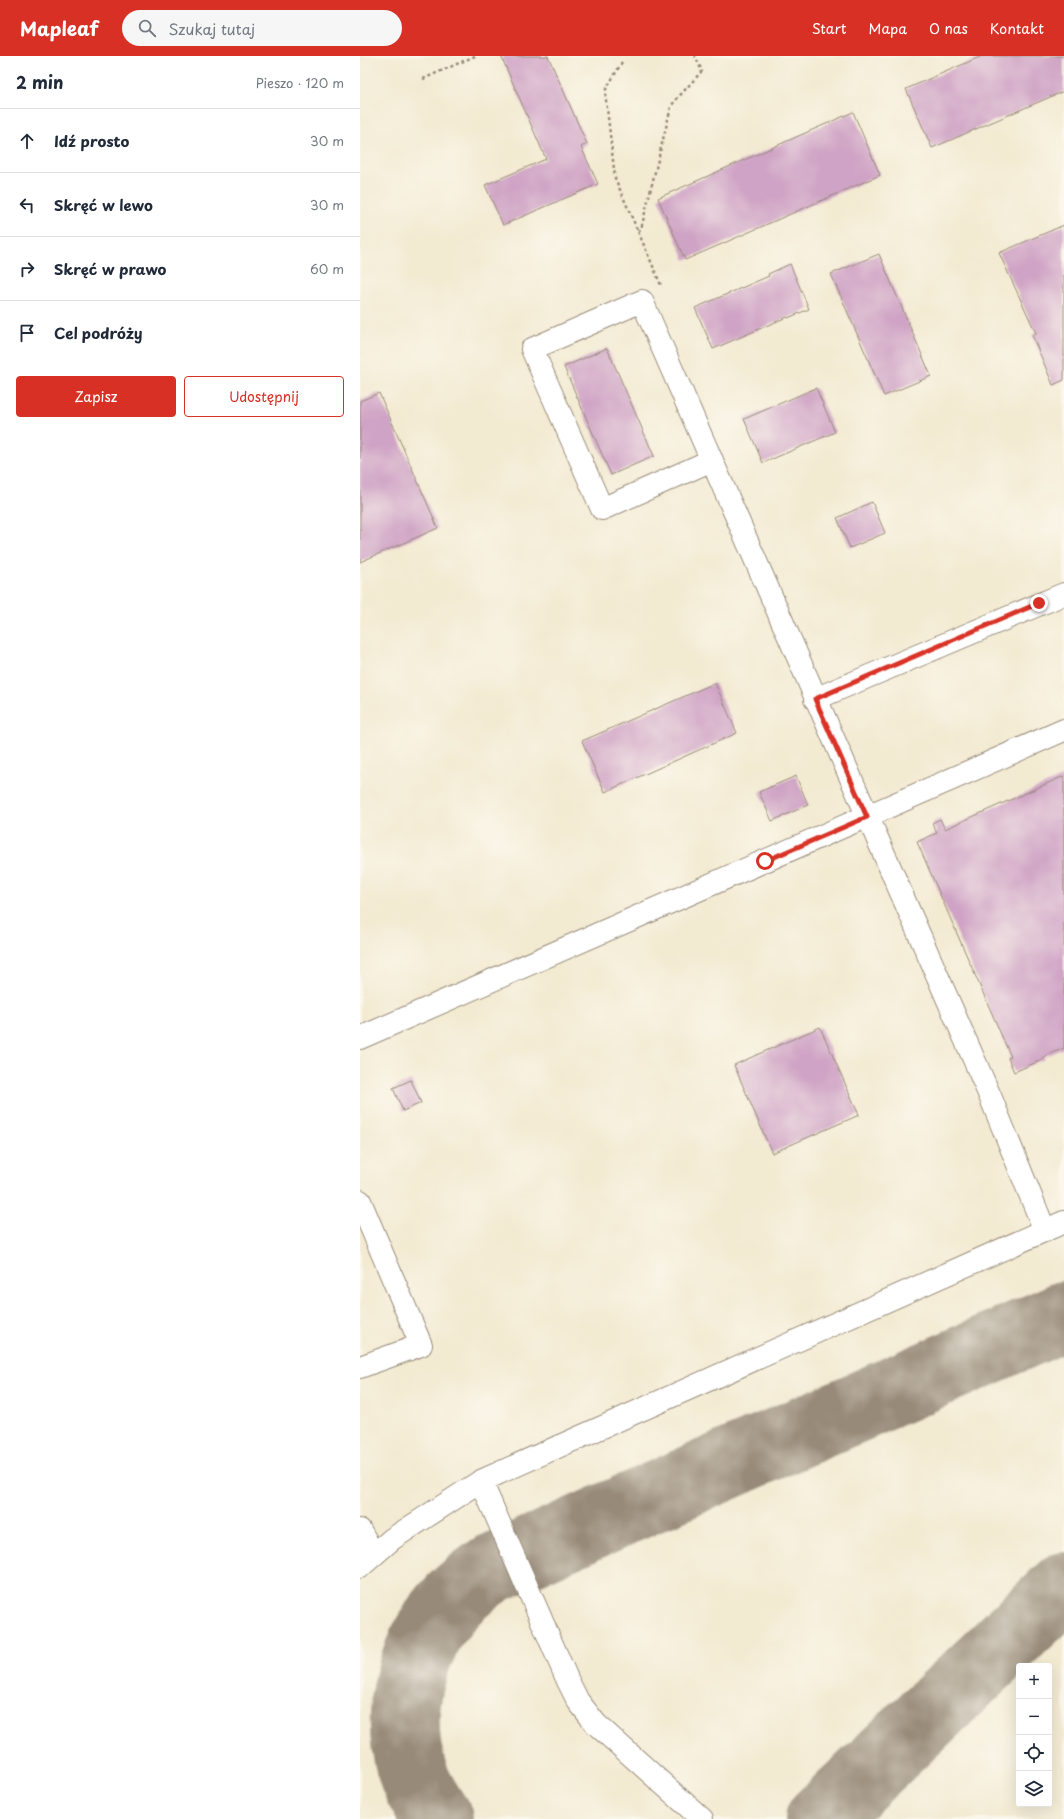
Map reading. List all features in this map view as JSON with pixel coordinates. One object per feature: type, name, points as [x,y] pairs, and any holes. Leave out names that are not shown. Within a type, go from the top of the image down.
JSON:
[{"type":"lane","points":[[360,1530],[367,1561],[392,1539],[482,1482],[1054,1227],[986,1089],[815,699],[712,460],[642,301],[532,349],[602,509],[712,460]]},
{"type":"lane","points":[[815,699],[1039,603],[1064,594]]},
{"type":"lane","points":[[360,1038],[1064,730]]},
{"type":"lane","points":[[360,1201],[421,1345],[360,1367]]},
{"type":"lane","points":[[482,1482],[578,1701],[596,1724],[702,1819]]},
{"type":"path","points":[[423,79],[475,56]]},
{"type":"path","points":[[638,231],[641,229],[645,215],[671,107],[702,71],[695,56]]},
{"type":"path","points":[[622,62],[605,92],[615,178],[664,291]]},
{"type":"building","points":[[501,56],[548,56],[587,144],[581,147],[598,184],[503,225],[485,185],[546,159]]},
{"type":"building","points":[[982,56],[1064,56],[1064,91],[932,148],[906,89]]},
{"type":"building","points":[[853,112],[880,175],[685,260],[658,198]]},
{"type":"building","points":[[1064,225],[1064,380],[1053,385],[1032,335],[1036,333],[999,253]]},
{"type":"building","points":[[879,254],[931,376],[884,396],[831,274]]},
{"type":"building","points":[[790,264],[809,309],[713,349],[695,308],[769,276],[768,274]]},
{"type":"building","points":[[607,348],[654,456],[611,475],[564,367]]},
{"type":"building","points":[[816,388],[835,432],[763,463],[744,419]]},
{"type":"building","points":[[379,393],[438,528],[360,562],[360,401]]},
{"type":"building","points":[[872,502],[885,533],[850,548],[837,518]]},
{"type":"building","points":[[715,683],[737,733],[605,792],[582,741]]},
{"type":"building","points":[[796,776],[808,805],[772,821],[759,792]]},
{"type":"building","points":[[1064,776],[1064,1048],[1043,1057],[1044,1059],[1014,1072],[1008,1058],[1011,1057],[917,842],[937,833],[932,823],[940,819],[945,829]]},
{"type":"building","points":[[820,1027],[859,1115],[772,1153],[734,1065]]},
{"type":"building","points":[[411,1080],[421,1103],[403,1111],[393,1088]]},
{"type":"taxiway","points":[[438,1819],[420,1790],[412,1771],[407,1748],[405,1725],[406,1702],[410,1679],[417,1657],[427,1636],[439,1617],[454,1599],[472,1583],[491,1569],[1064,1316]]},
{"type":"taxiway","points":[[820,1819],[1064,1587]]},
{"type":"route","points":[[765,861],[867,817],[815,699],[1039,603]]}]
